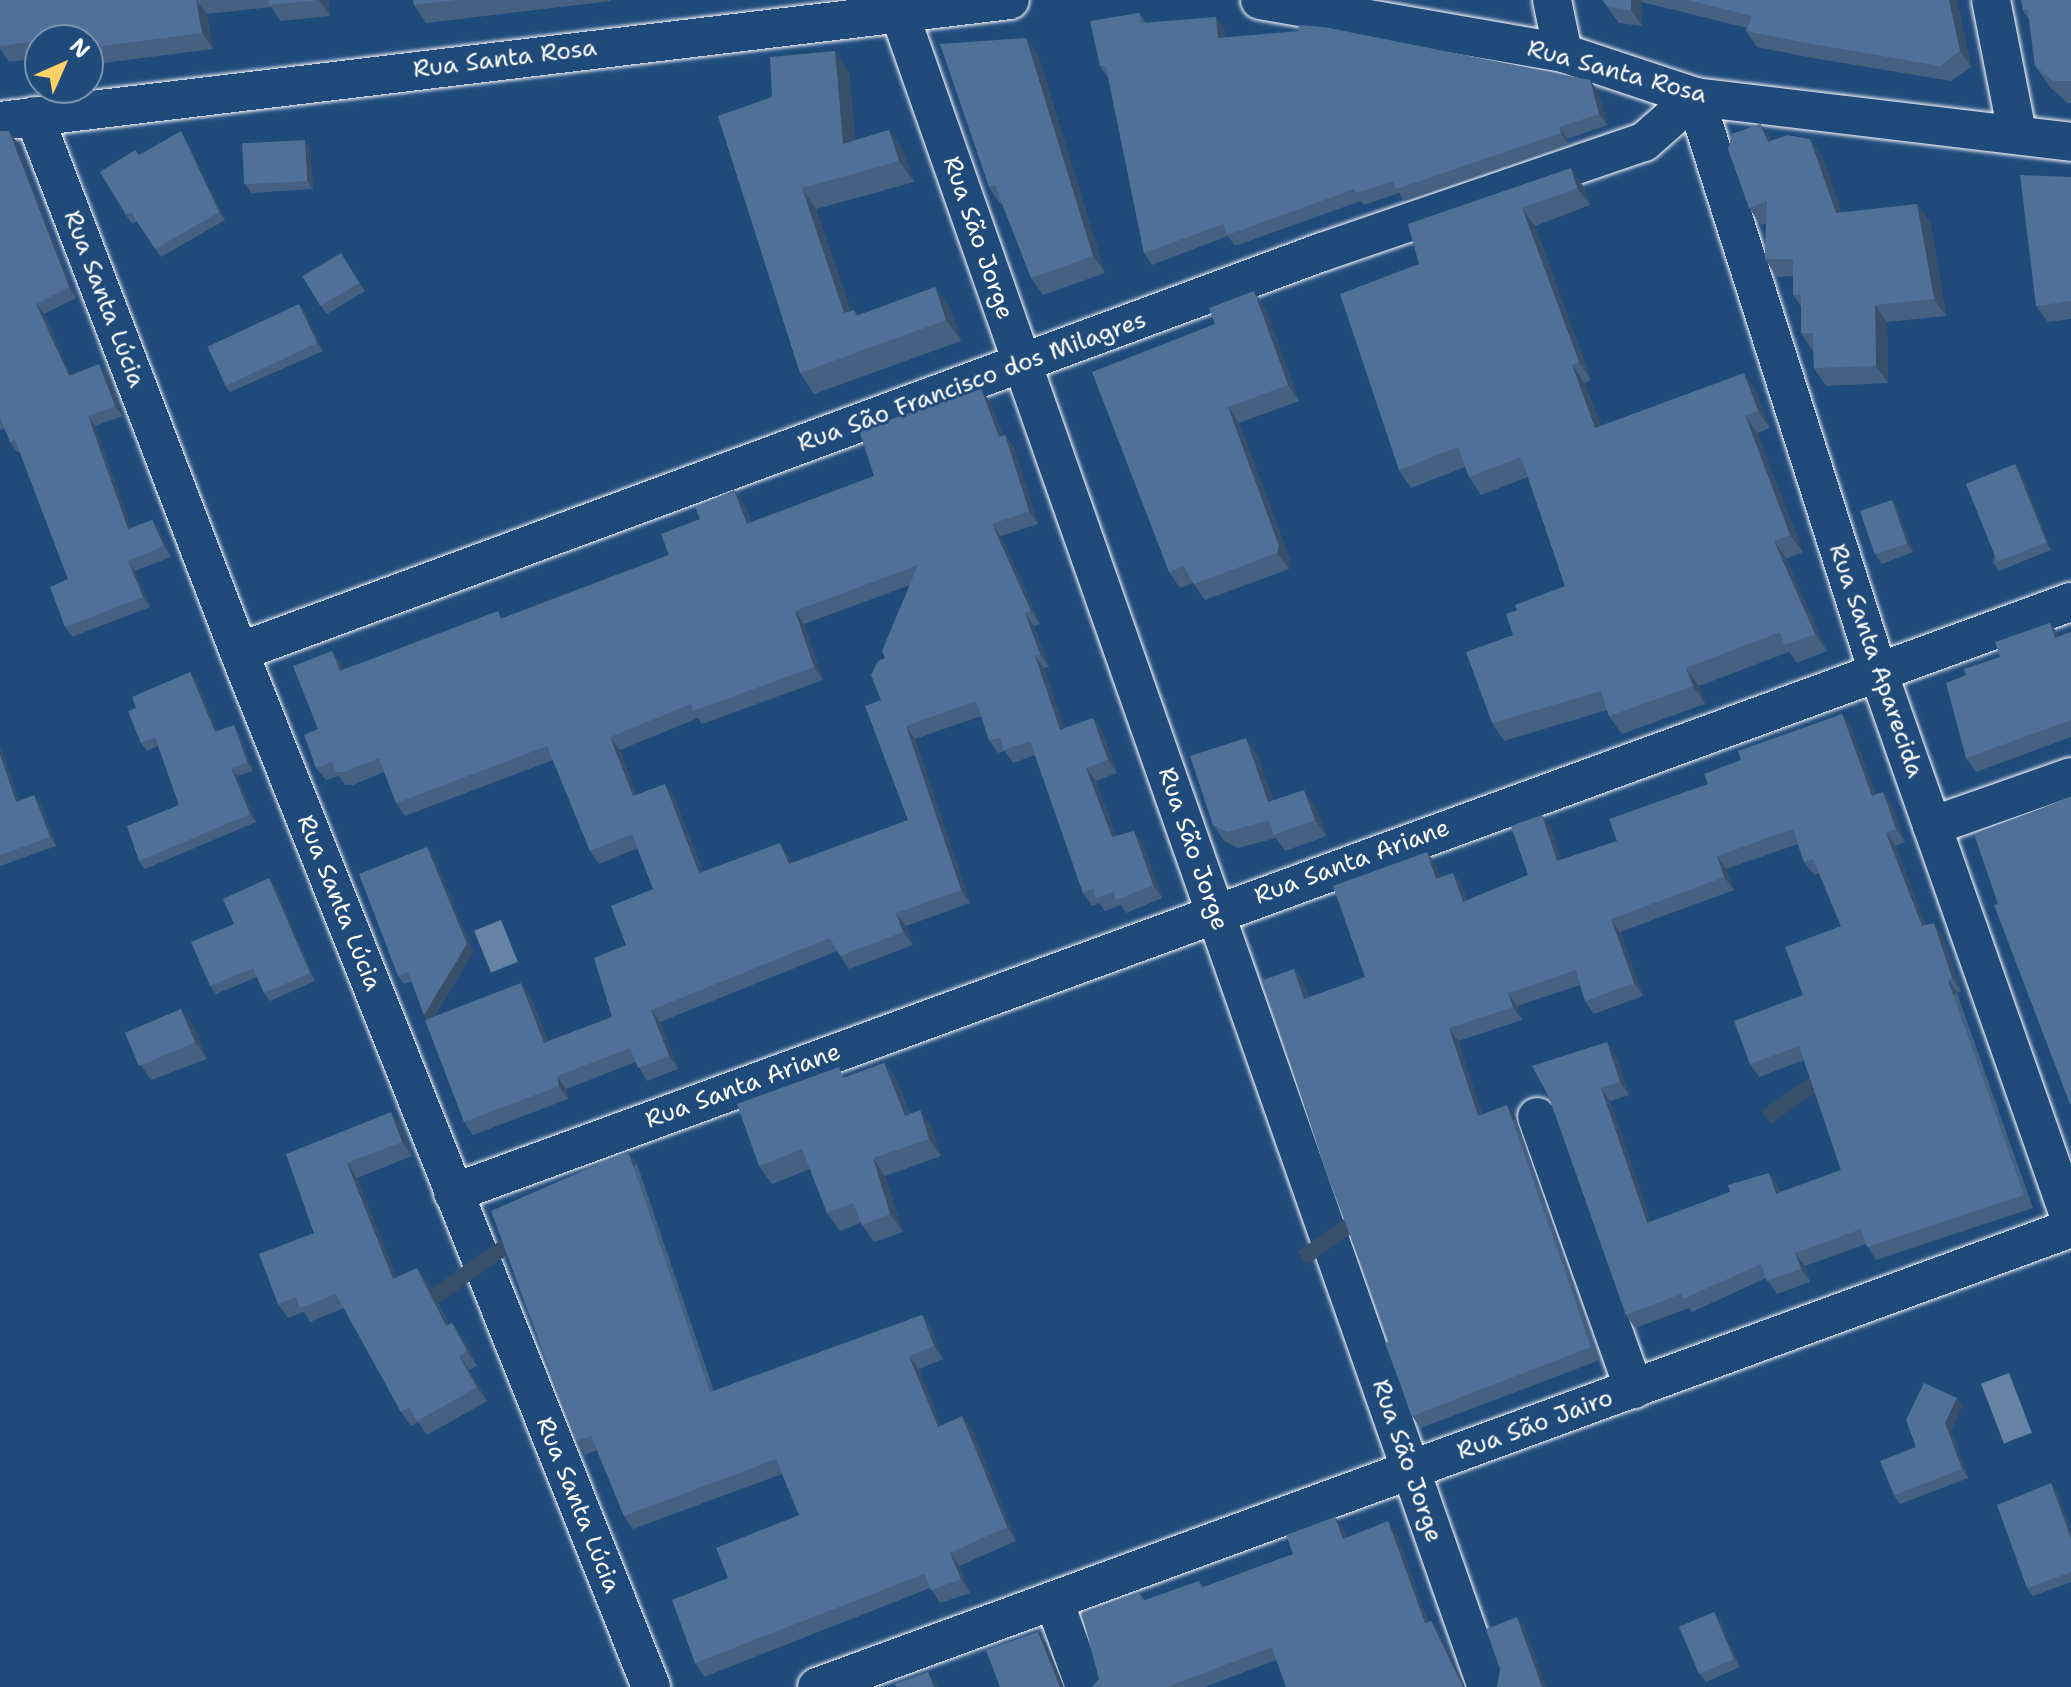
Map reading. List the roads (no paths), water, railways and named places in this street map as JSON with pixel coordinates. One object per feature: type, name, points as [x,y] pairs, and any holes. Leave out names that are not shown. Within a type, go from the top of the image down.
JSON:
[{"type":"street","name":"Rua Santa Rosa","points":[[17,119],[899,6],[1010,0]]},
{"type":"street","name":"Rua Santa Rosa","points":[[1260,0],[1563,53],[1695,97],[2017,133],[2071,142]]},
{"type":"street","points":[[1552,0],[1563,53]]},
{"type":"street","points":[[1991,0],[2017,133]]},
{"type":"street","name":"Rua São Jorge","points":[[899,6],[1487,1687]]},
{"type":"street","name":"Rua São Francisco dos Milagres","points":[[239,652],[1022,363],[1644,142],[1695,97]]},
{"type":"street","name":"Rua Santa Aparecida","points":[[1695,97],[1877,669],[2071,1221]]},
{"type":"street","name":"Rua Santa Lúcia","points":[[17,119],[239,652],[651,1687]]},
{"type":"street","name":"Rua Santa Ariane","points":[[453,1193],[1877,669],[2071,602]]},
{"type":"street","points":[[1932,826],[2071,777]]},
{"type":"street","points":[[1537,1117],[1634,1389]]},
{"type":"street","name":"Rua São Jairo","points":[[817,1687],[2071,1228]]},
{"type":"street","points":[[1054,1601],[1085,1687]]},
{"type":"water","points":[[501,920],[518,962],[491,973],[474,931]]},
{"type":"water","points":[[2009,1373],[2032,1433],[2004,1444],[1981,1384]]}]
